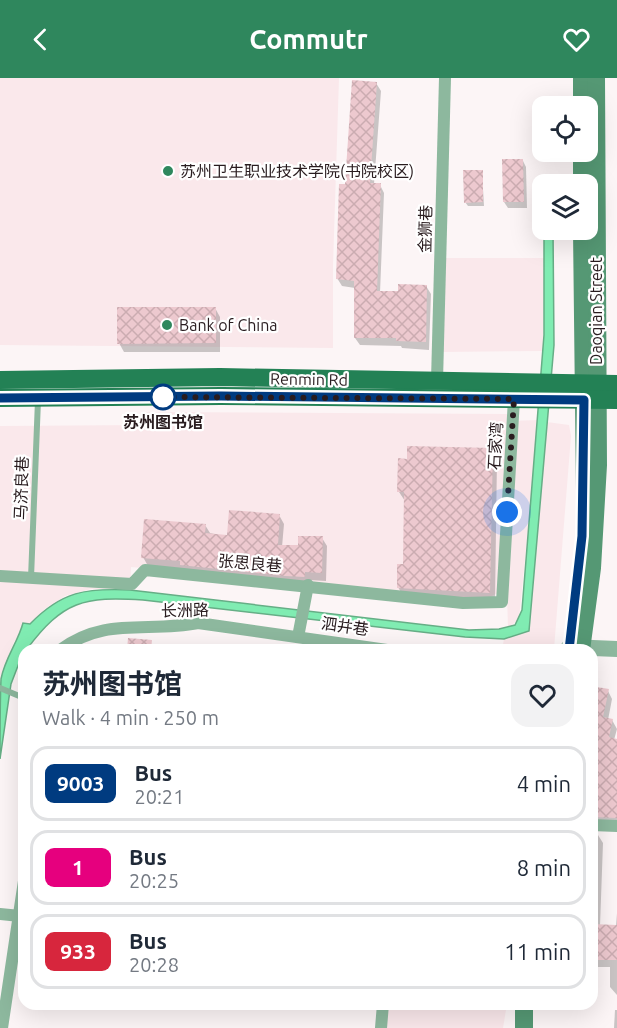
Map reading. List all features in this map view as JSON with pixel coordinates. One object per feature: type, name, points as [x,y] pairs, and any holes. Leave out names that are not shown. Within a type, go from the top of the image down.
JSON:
[{"type":"main road","points":[[582,78],[582,96]]},
{"type":"main road","name":"Daoqian Street","points":[[580,391],[596,78]]},
{"type":"main road","name":"Daoqian Street","points":[[580,391],[582,240]]},
{"type":"main road","name":"Renmin Rd","points":[[0,380],[220,377],[526,381],[617,400]]},
{"type":"main road","name":"Renmin Rd","points":[[0,398],[517,399],[617,384]]},
{"type":"main road","points":[[575,644],[582,536],[580,391]]},
{"type":"main road","points":[[524,1010],[524,1028]]},
{"type":"main road","points":[[536,1028],[537,1010]]},
{"type":"street","name":"金狮巷","points":[[437,381],[445,78]]},
{"type":"street","name":"石家湾","points":[[502,602],[517,399]]},
{"type":"street","name":"张思良巷","points":[[0,576],[132,584],[145,570],[308,585],[463,603],[502,602]]},
{"type":"street","points":[[299,630],[308,585]]},
{"type":"street","name":"长洲路","points":[[68,644],[74,639],[112,627],[176,627],[198,623],[299,630]]},
{"type":"street","name":"泗井巷","points":[[299,630],[361,644]]},
{"type":"street","points":[[598,648],[617,648]]},
{"type":"street","points":[[598,825],[617,826]]},
{"type":"street","points":[[0,914],[18,916]]},
{"type":"street","points":[[2,1028],[18,928]]},
{"type":"street","points":[[381,1028],[382,1010]]},
{"type":"lane","name":"马济良巷","points":[[31,579],[38,398]]},
{"type":"lane","points":[[0,688],[18,696]]},
{"type":"shaded area","name":"苏州卫生职业技术学院(书院校区)","points":[[0,78],[339,78],[333,266],[333,348],[0,345]]},
{"type":"shaded area","points":[[544,240],[553,240],[554,345],[529,631],[504,639],[465,637],[143,600],[90,601],[64,611],[31,644],[18,644],[18,666],[11,684],[0,759],[1,679],[23,623],[30,624],[53,604],[76,594],[100,590],[130,590],[469,630],[499,629],[515,625],[522,610],[544,335]]},
{"type":"shaded area","points":[[441,258],[544,258],[543,351],[443,352]]},
{"type":"shaded area","name":"苏州图书馆","points":[[145,412],[507,414],[507,421],[539,420],[519,619],[508,628],[507,595],[496,594],[482,600],[131,567],[130,590],[91,589],[65,596],[45,609],[14,642],[0,681],[0,426],[144,425]]},
{"type":"shaded area","points":[[547,422],[569,425],[571,436],[554,644],[503,644],[504,639],[529,631]]},
{"type":"shaded area","points":[[384,1010],[506,1010],[503,1028],[383,1028]]},
{"type":"building","points":[[352,80],[377,82],[370,183],[381,183],[377,291],[398,291],[398,284],[427,285],[426,342],[396,341],[396,338],[354,338],[354,281],[336,279],[339,184],[345,184]]},
{"type":"building","points":[[502,159],[523,159],[524,202],[503,202]]},
{"type":"building","points":[[463,170],[483,170],[483,202],[464,203]]},
{"type":"building","name":"Bank of China","points":[[117,307],[216,307],[216,343],[117,344]]},
{"type":"building","points":[[407,446],[493,448],[490,593],[397,588],[397,564],[403,564],[404,492],[397,492],[398,458],[407,459]]},
{"type":"building","points":[[229,510],[280,514],[278,545],[298,545],[298,536],[323,536],[322,573],[305,572],[305,577],[285,576],[180,565],[180,561],[141,558],[144,519],[206,524],[205,533],[227,535]]},
{"type":"building","points":[[128,638],[152,640],[152,644],[128,644]]},
{"type":"building","points":[[598,687],[609,689],[603,717],[613,719],[609,737],[617,739],[617,818],[598,817]]},
{"type":"building","points":[[598,924],[617,925],[617,960],[598,960]]},
{"type":"bus line","name":"9003","points":[[0,398],[221,396],[584,400],[585,465],[582,536],[570,644]]},
{"type":"place","name":"苏州卫生职业技术学院(书院校区)","points":[[168,171]]},
{"type":"place","name":"Bank of China","points":[[167,325]]},
{"type":"place","name":"苏州图书馆","points":[[163,397]]},
{"type":"route","points":[[163,397],[514,399],[507,512]]}]
